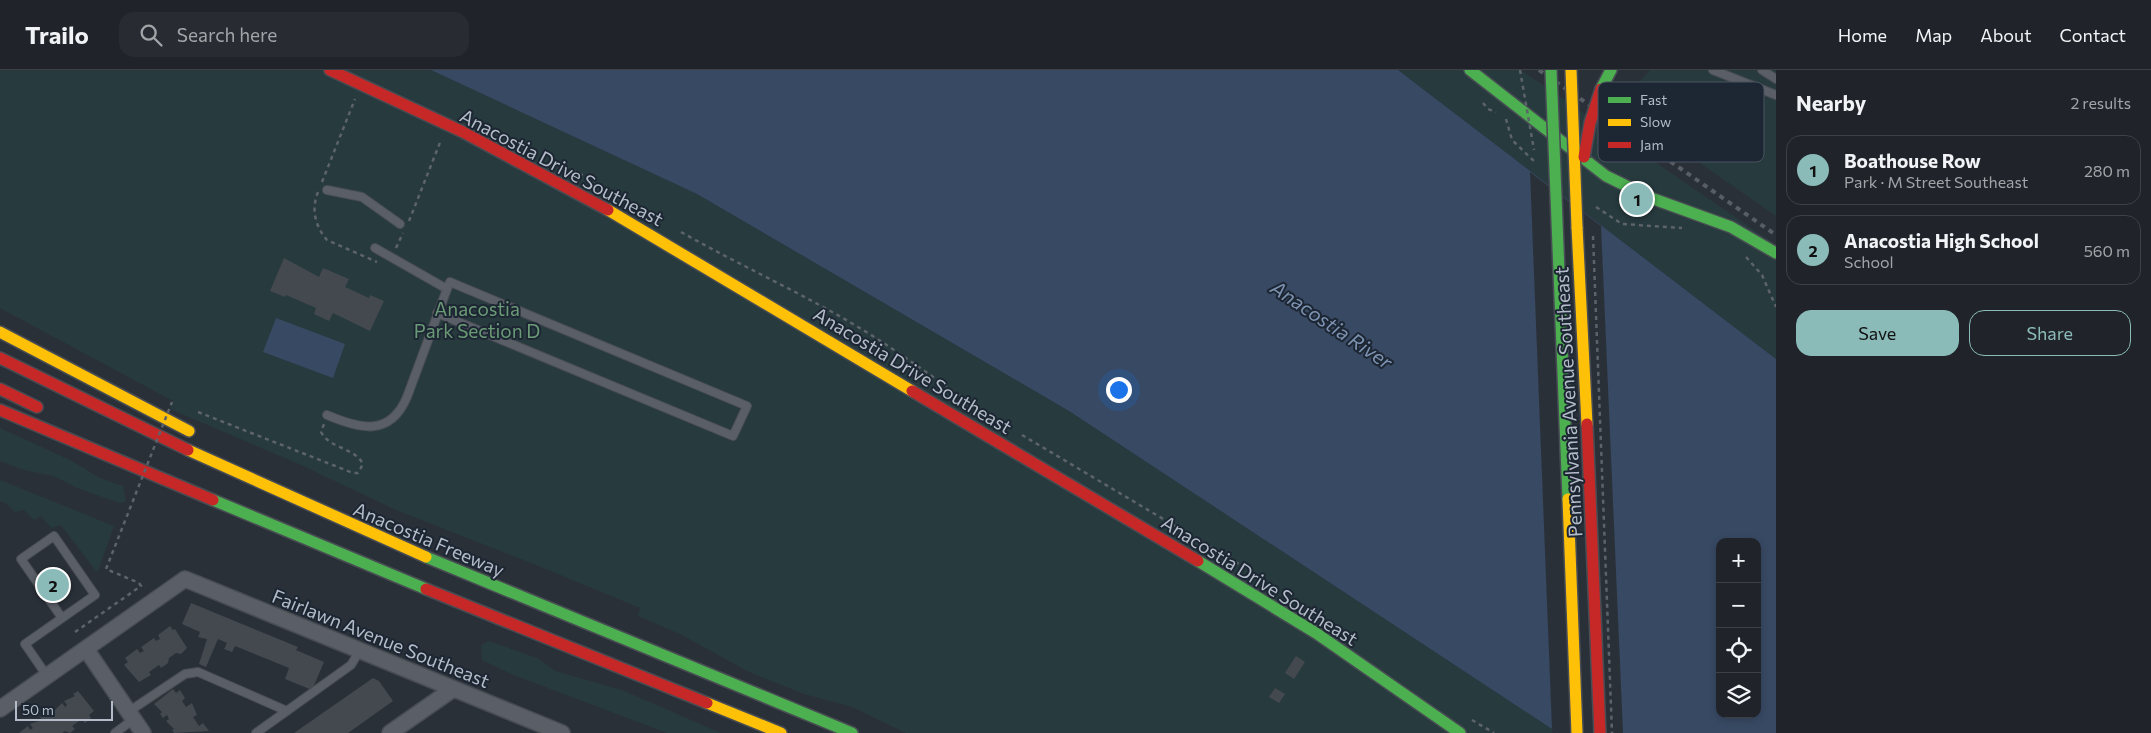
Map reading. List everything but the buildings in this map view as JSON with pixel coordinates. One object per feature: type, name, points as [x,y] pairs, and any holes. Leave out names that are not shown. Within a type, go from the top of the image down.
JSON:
[{"type":"main road","name":"Anacostia Drive Southeast","points":[[330,70],[463,132],[613,212],[1250,592],[1316,633],[1460,733]]},
{"type":"main road","points":[[1470,70],[1606,176],[1651,198],[1731,227],[1776,253]]},
{"type":"main road","name":"Pennsylvania Avenue Southeast","points":[[1551,70],[1577,733]]},
{"type":"main road","name":"Pennsylvania Avenue Southeast","points":[[1570,70],[1600,733]]},
{"type":"main road","points":[[1605,82],[1611,70]]},
{"type":"main road","points":[[1540,83],[1553,148]]},
{"type":"main road","points":[[1577,227],[1587,138],[1598,100]]},
{"type":"main road","points":[[0,332],[199,436]]},
{"type":"main road","name":"Anacostia Freeway","points":[[0,358],[239,474],[452,568],[852,733]]},
{"type":"main road","points":[[0,389],[44,410]]},
{"type":"main road","points":[[0,410],[333,551],[781,733]]},
{"type":"main road","points":[[123,449],[333,551]]},
{"type":"main road","points":[[277,477],[452,568]]},
{"type":"street","name":"Fairlawn Avenue Southeast","points":[[82,643],[185,579],[562,733]]},
{"type":"street","points":[[0,709],[47,676],[82,643],[143,733]]},
{"type":"street","points":[[390,733],[453,689]]},
{"type":"lane","points":[[1713,70],[1743,82]]},
{"type":"lane","points":[[1762,70],[1776,79]]},
{"type":"lane","points":[[1764,90],[1776,95]]},
{"type":"lane","points":[[327,190],[362,197],[400,224]]},
{"type":"lane","points":[[375,248],[447,289]]},
{"type":"lane","points":[[327,415],[366,428],[384,423],[398,413],[408,397],[437,313],[450,282],[747,406],[733,436],[437,313]]},
{"type":"lane","points":[[47,676],[25,644],[95,595],[54,536],[21,559],[62,618]]},
{"type":"lane","points":[[256,733],[351,665],[360,650]]},
{"type":"lane","points":[[114,733],[131,716],[185,674],[198,672],[287,711]]},
{"type":"path","points":[[396,248],[440,143]]},
{"type":"path","points":[[1673,227],[1689,229]]},
{"type":"path","points":[[1593,235],[1612,733]]},
{"type":"path","points":[[1744,255],[1762,275],[1776,307]]},
{"type":"path","points":[[82,643],[75,632],[142,586],[106,569],[172,402],[181,406]]},
{"type":"path","points":[[190,409],[352,473],[358,473],[362,464],[356,454],[325,440],[321,432],[327,415]]},
{"type":"green space","name":"Anacostia Park Section D","points":[[0,70],[431,70],[697,194],[1069,411],[1552,729],[1552,733],[906,733],[852,707],[804,694],[749,672],[680,634],[638,616],[640,608],[396,510],[301,465],[170,409],[173,401],[0,308]]},
{"type":"green space","points":[[1398,70],[1521,70],[1598,123],[1598,162],[1655,162],[1776,245],[1776,359]]},
{"type":"green space","points":[[1650,70],[1776,70],[1776,216],[1698,162],[1764,162],[1764,82],[1639,82]]},
{"type":"green space","points":[[0,428],[72,461],[100,478],[123,486],[126,501],[117,502],[77,488],[54,476],[24,470],[0,461]]},
{"type":"green space","points":[[0,480],[114,526],[98,571],[96,571],[61,525],[51,528],[41,516],[34,520],[24,510],[15,512],[7,504],[0,501]]},
{"type":"green space","points":[[489,641],[537,658],[555,671],[622,690],[721,733],[667,733],[511,674],[482,660],[481,645]]},
{"type":"water","name":"Anacostia River","points":[[431,70],[1398,70],[1776,359],[1776,733],[1558,733],[1069,411],[697,194]]},
{"type":"water","points":[[276,318],[345,344],[333,378],[263,352]]},
{"type":"pier","points":[[1530,172],[1601,226],[1623,733],[1558,733],[1552,729]]},
{"type":"railway","points":[[1539,70],[1598,111]]},
{"type":"railway","points":[[1671,162],[1776,235]]},
{"type":"traffic: fast","points":[[1470,70],[1606,176],[1651,198],[1731,227],[1776,253]]},
{"type":"traffic: fast","points":[[1551,70],[1568,499]]},
{"type":"traffic: fast","points":[[1605,82],[1611,70]]},
{"type":"traffic: fast","points":[[213,500],[426,589]]},
{"type":"traffic: fast","points":[[426,557],[852,733]]},
{"type":"traffic: fast","points":[[1198,561],[1316,633],[1460,733]]},
{"type":"traffic: slow","points":[[1571,70],[1577,227]]},
{"type":"traffic: slow","points":[[608,210],[912,391]]},
{"type":"traffic: slow","points":[[1577,227],[1587,424]]},
{"type":"traffic: slow","points":[[0,332],[189,431]]},
{"type":"traffic: slow","points":[[188,450],[426,557]]},
{"type":"traffic: slow","points":[[1568,499],[1577,733]]},
{"type":"traffic: slow","points":[[707,703],[781,733]]},
{"type":"traffic: jam","points":[[330,70],[463,132],[608,210]]},
{"type":"traffic: jam","points":[[1584,157],[1590,123],[1598,98]]},
{"type":"traffic: jam","points":[[0,358],[188,450]]},
{"type":"traffic: jam","points":[[0,389],[37,407]]},
{"type":"traffic: jam","points":[[912,391],[1198,561]]},
{"type":"traffic: jam","points":[[0,410],[213,500]]},
{"type":"traffic: jam","points":[[1587,424],[1600,733]]},
{"type":"traffic: jam","points":[[426,589],[707,703]]},
{"type":"place","name":"Boathouse Row","points":[[1637,199]]},
{"type":"place","name":"Anacostia High School","points":[[53,585]]}]
